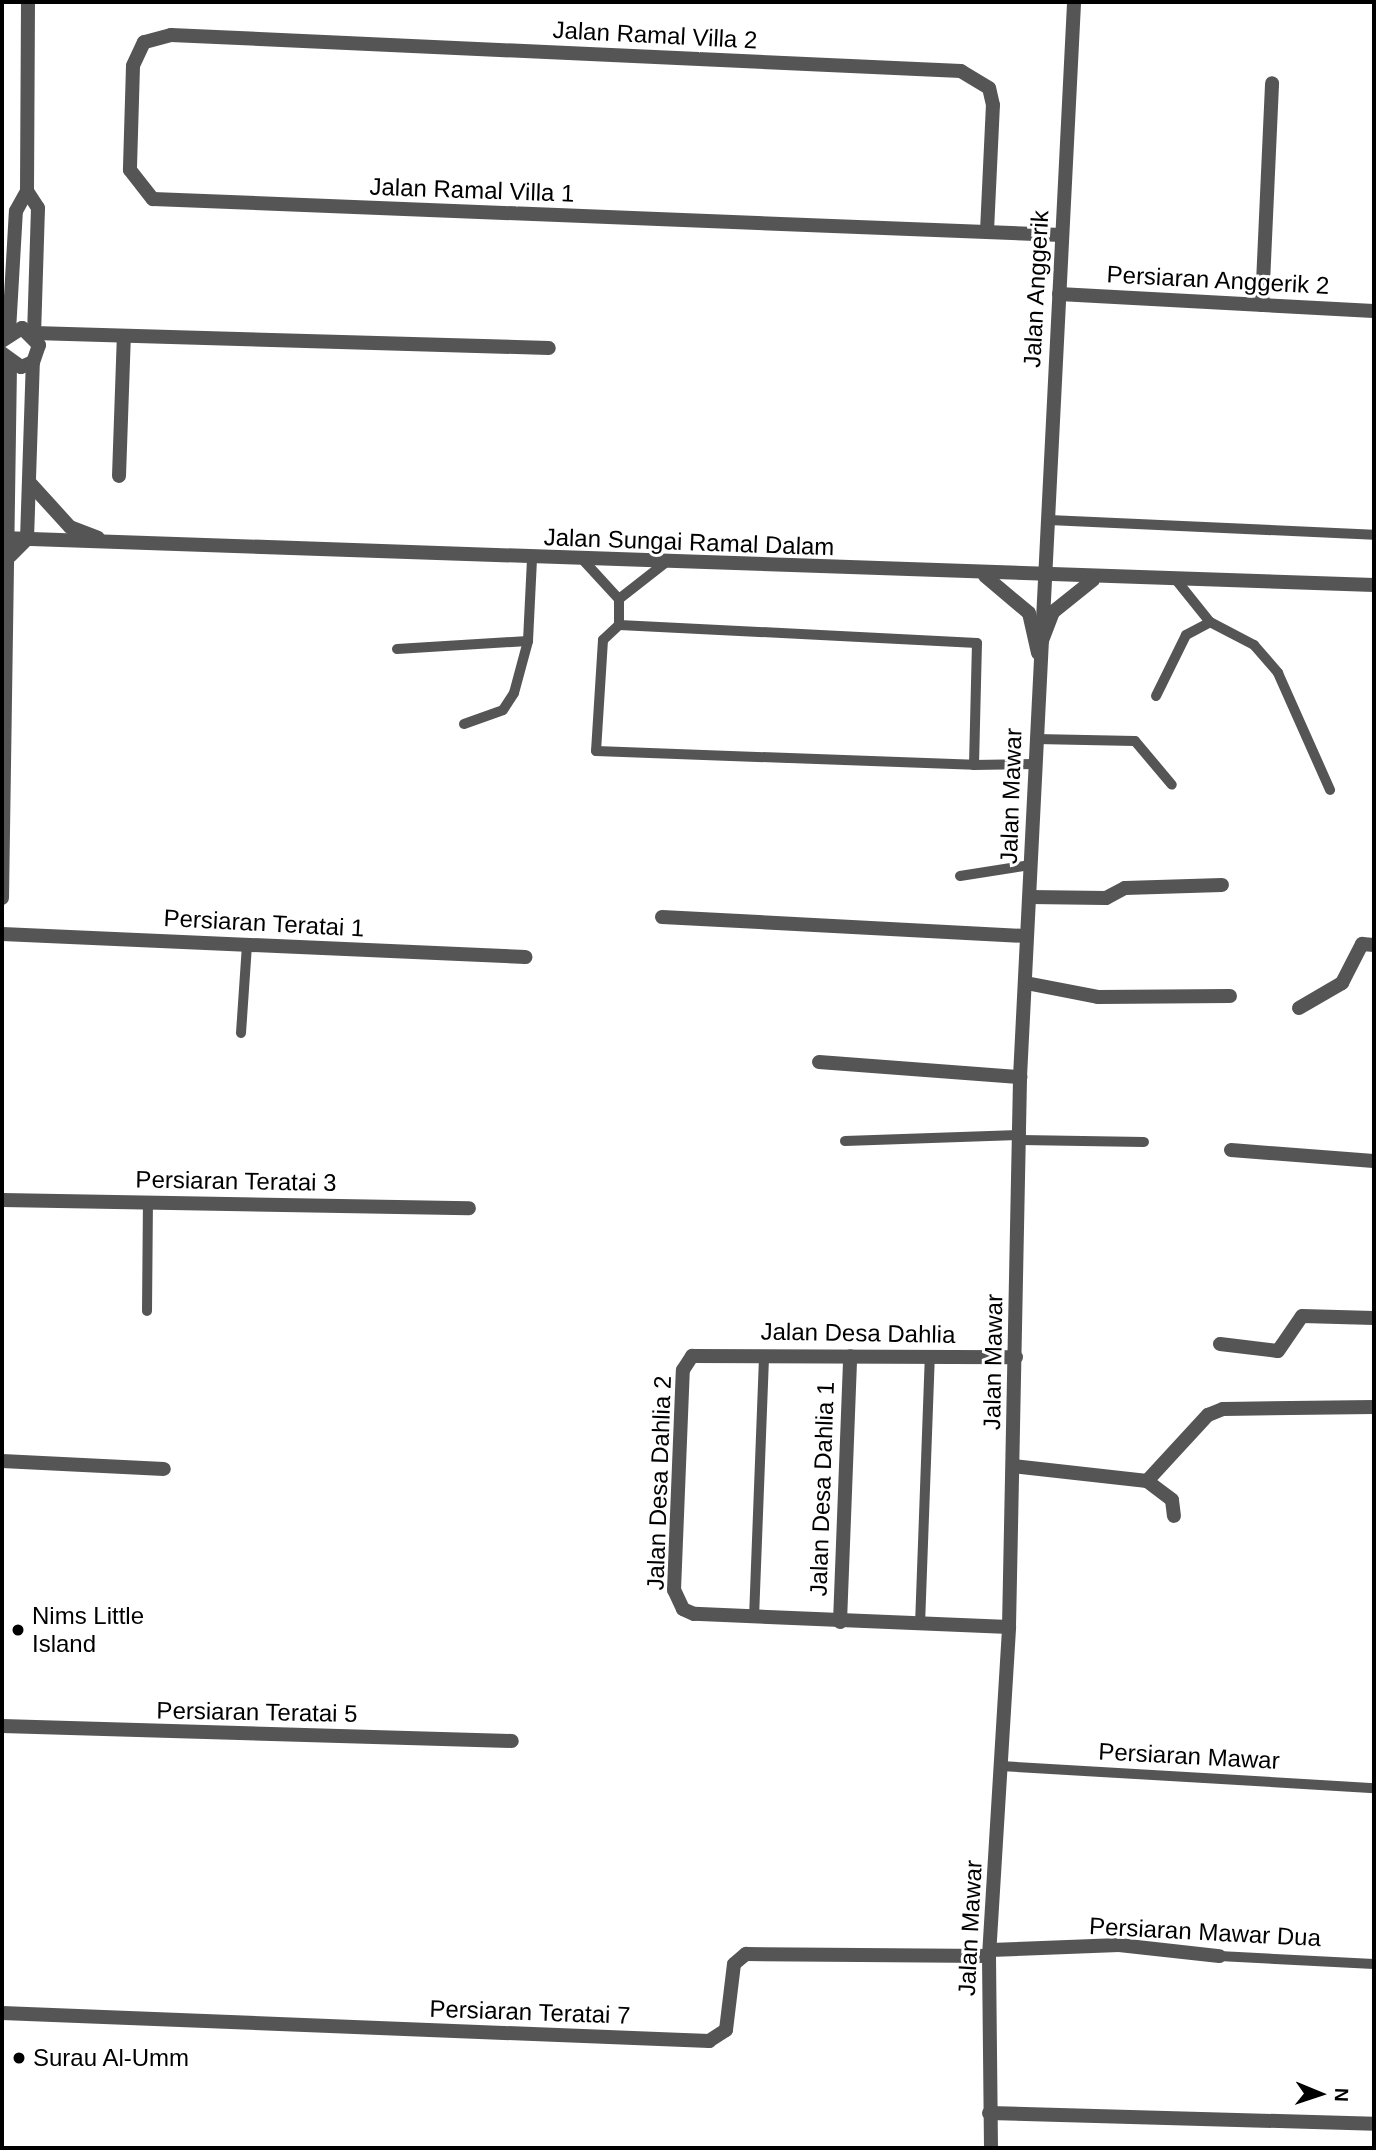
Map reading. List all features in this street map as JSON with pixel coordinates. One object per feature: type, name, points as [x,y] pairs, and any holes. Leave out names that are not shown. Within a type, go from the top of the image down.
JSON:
[{"type":"street","points":[[28,2],[27,191],[16,211],[6,336],[34,334],[549,348]]},
{"type":"street","name":"Jalan Anggerik","points":[[1045,578],[1074,2]]},
{"type":"street","name":"Jalan Ramal Villa 1","points":[[171,35],[144,43],[133,66],[130,170],[153,199],[1061,235]]},
{"type":"street","name":"Jalan Ramal Villa 2","points":[[171,35],[961,71],[989,88],[993,105],[987,231]]},
{"type":"street","points":[[1262,305],[1272,83]]},
{"type":"street","points":[[10,556],[27,539],[33,362],[40,345],[34,334],[38,208],[27,191]]},
{"type":"street","name":"Persiaran Anggerik 2","points":[[1059,294],[1374,311]]},
{"type":"street","points":[[119,476],[124,336]]},
{"type":"street","points":[[2,898],[10,556],[3,538],[6,358],[33,362]]},
{"type":"street","points":[[29,482],[70,527],[109,542]]},
{"type":"street","name":"Jalan Sungai Ramal Dalam","points":[[3,538],[1093,580],[1374,585]]},
{"type":"street","points":[[985,576],[1029,613],[1038,653]]},
{"type":"street","name":"Jalan Mawar","points":[[991,2148],[990,1953],[1009,1627],[1021,1138],[1020,1077],[1030,897],[1038,653],[1045,578]]},
{"type":"street","points":[[1038,653],[1053,612],[1093,580]]},
{"type":"street","points":[[1030,897],[1107,898],[1125,888],[1222,885]]},
{"type":"street","points":[[662,917],[1027,936]]},
{"type":"street","name":"Persiaran Teratai 1","points":[[2,934],[525,957]]},
{"type":"street","points":[[1299,1008],[1342,983],[1362,944],[1374,945]]},
{"type":"street","points":[[1026,983],[1098,997],[1230,996]]},
{"type":"street","points":[[819,1062],[1020,1077]]},
{"type":"street","points":[[1231,1150],[1374,1161]]},
{"type":"street","name":"Persiaran Teratai 3","points":[[2,1200],[469,1208]]},
{"type":"street","points":[[1220,1344],[1278,1350],[1302,1316],[1374,1318]]},
{"type":"street","name":"Jalan Desa Dahlia","points":[[700,1353],[1016,1357]]},
{"type":"street","name":"Jalan Desa Dahlia 2","points":[[700,1353],[683,1370],[674,1590],[683,1609],[694,1614],[754,1618]]},
{"type":"street","name":"Jalan Desa Dahlia 1","points":[[840,1622],[850,1356]]},
{"type":"street","points":[[1147,1481],[1208,1415],[1223,1409],[1374,1407]]},
{"type":"street","points":[[2,1461],[164,1469]]},
{"type":"street","points":[[1013,1466],[1147,1481],[1172,1500],[1174,1516]]},
{"type":"street","points":[[754,1618],[1009,1627]]},
{"type":"street","name":"Persiaran Teratai 5","points":[[2,1726],[512,1741]]},
{"type":"street","name":"Persiaran Mawar Dua","points":[[990,1953],[1119,1945],[1219,1956]]},
{"type":"street","name":"Persiaran Teratai 7","points":[[2,2013],[709,2041],[726,2030],[734,1964],[746,1954],[990,1953]]},
{"type":"street","points":[[989,2113],[1374,2124]]},
{"type":"lane","points":[[1049,520],[1374,535]]},
{"type":"lane","points":[[464,724],[503,710],[528,641],[533,559]]},
{"type":"lane","points":[[584,561],[619,599],[620,625]]},
{"type":"lane","points":[[619,599],[665,564]]},
{"type":"lane","points":[[1177,581],[1210,622],[1254,645],[1278,673],[1330,790]]},
{"type":"lane","points":[[1156,696],[1186,635],[1210,622]]},
{"type":"lane","points":[[975,765],[977,643],[620,625],[603,640],[596,751],[975,765],[1035,764]]},
{"type":"lane","points":[[397,649],[528,641]]},
{"type":"lane","points":[[1036,739],[1135,741],[1172,785]]},
{"type":"lane","points":[[960,876],[1030,866]]},
{"type":"lane","points":[[241,1033],[247,945]]},
{"type":"lane","points":[[845,1141],[1021,1138],[1144,1142]]},
{"type":"lane","points":[[147,1311],[148,1202]]},
{"type":"lane","points":[[754,1618],[764,1355]]},
{"type":"lane","points":[[919,1625],[930,1357]]},
{"type":"lane","name":"Persiaran Mawar","points":[[1001,1766],[1374,1788]]},
{"type":"lane","name":"Persiaran Mawar Dua","points":[[1219,1956],[1374,1964]]},
{"type":"place","name":"Nims Little Island","points":[[18,1630]]},
{"type":"place","name":"Surau Al-Umm","points":[[19,2058]]}]
